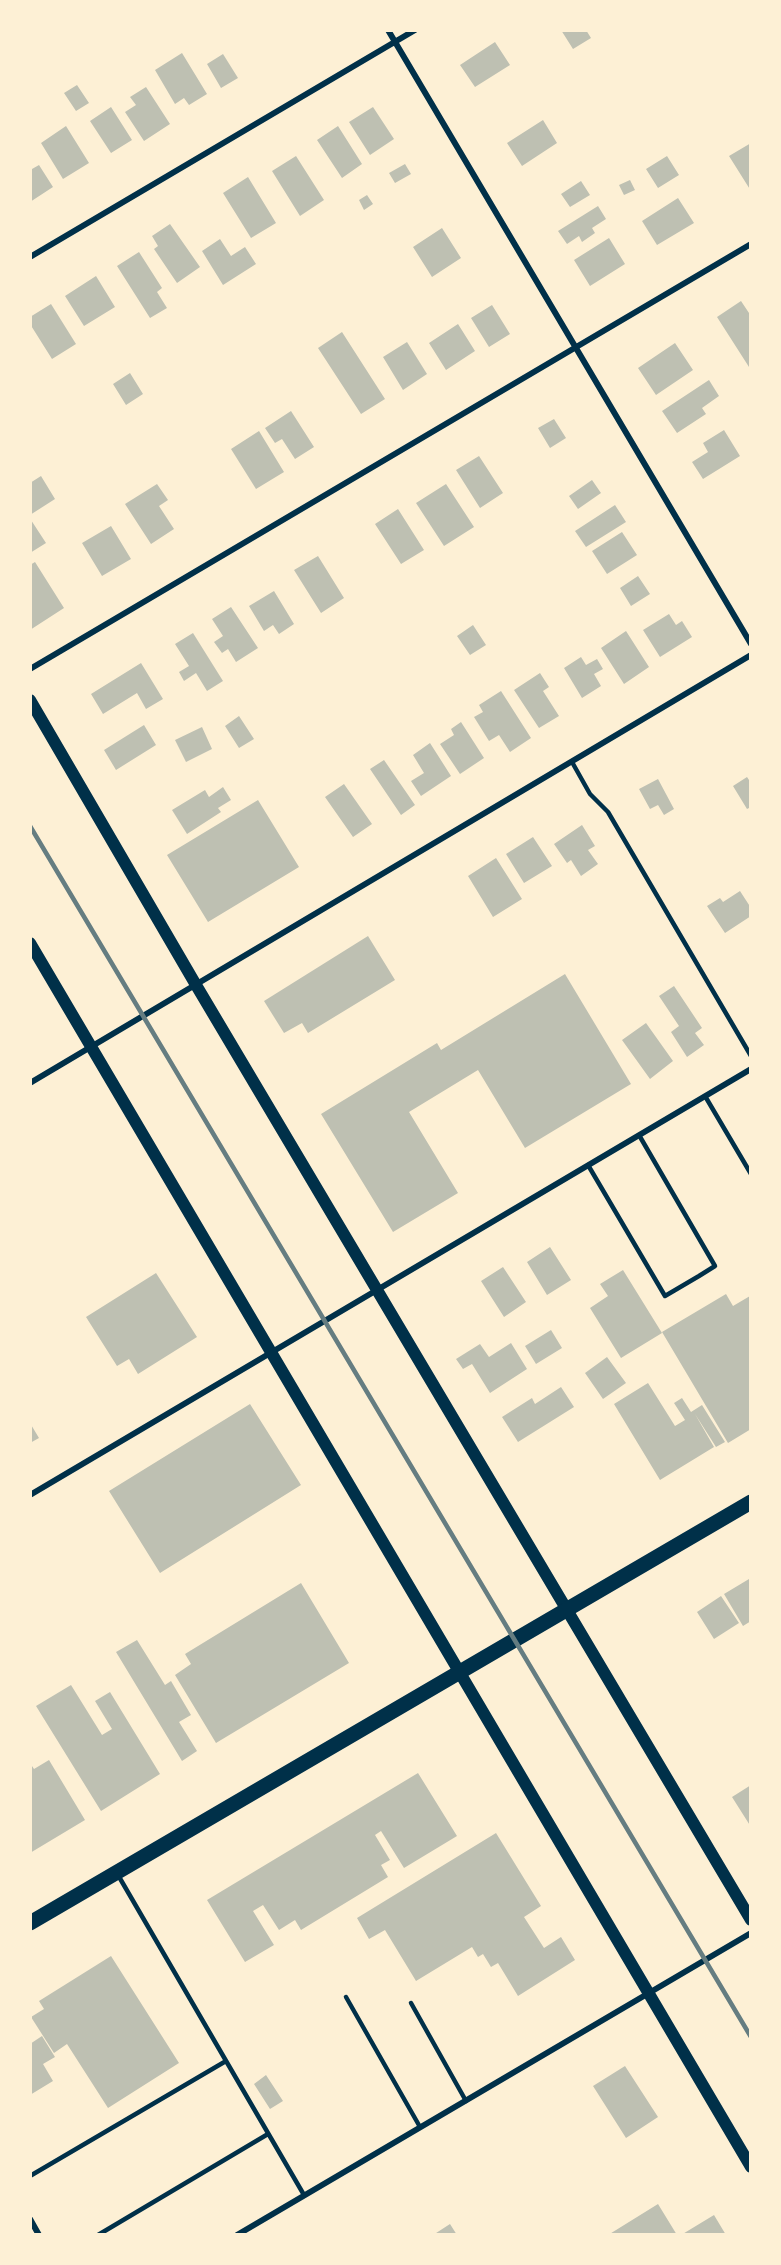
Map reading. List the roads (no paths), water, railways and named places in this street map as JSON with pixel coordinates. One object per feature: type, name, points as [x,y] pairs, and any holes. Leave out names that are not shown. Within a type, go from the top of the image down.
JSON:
[{"type":"main road","points":[[30,700],[376,1290],[751,1920]]},
{"type":"main road","points":[[30,943],[751,2167]]},
{"type":"main road","points":[[30,1923],[751,1502]]},
{"type":"street","points":[[388,30],[751,644]]},
{"type":"street","points":[[30,257],[415,30]]},
{"type":"street","points":[[30,669],[751,244]]},
{"type":"street","points":[[30,1083],[751,655]]},
{"type":"street","points":[[30,1495],[751,1070]]},
{"type":"street","points":[[237,2235],[751,1933]]},
{"type":"street","points":[[30,2219],[39,2235]]},
{"type":"lane","points":[[572,762],[590,794],[608,812],[751,1056]]},
{"type":"lane","points":[[705,1096],[751,1174]]},
{"type":"lane","points":[[588,1165],[665,1296],[715,1266],[639,1135]]},
{"type":"lane","points":[[117,1873],[304,2195]]},
{"type":"lane","points":[[346,1997],[420,2127]]},
{"type":"lane","points":[[411,2003],[466,2101]]},
{"type":"lane","points":[[30,2176],[226,2061]]},
{"type":"lane","points":[[98,2235],[268,2134]]},
{"type":"railway","points":[[30,826],[751,2037]]}]
